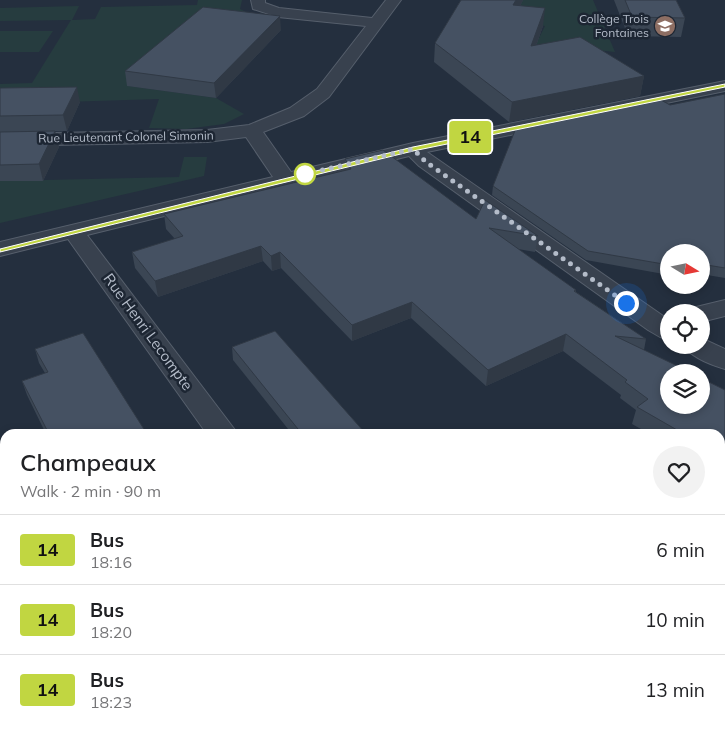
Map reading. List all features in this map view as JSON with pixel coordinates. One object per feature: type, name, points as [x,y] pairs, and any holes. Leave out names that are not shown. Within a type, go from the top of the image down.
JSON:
[{"type":"street","points":[[258,0],[258,6],[278,6],[376,23]]},
{"type":"street","name":"Rue Lieutenant Colonel Simonin","points":[[0,140],[207,136],[252,130],[296,112],[322,94],[394,0]]},
{"type":"street","points":[[0,249],[413,149],[725,86]]},
{"type":"street","points":[[252,130],[285,179]]},
{"type":"street","points":[[413,149],[426,162],[660,322]]},
{"type":"street","name":"Rue Henri Lecompte","points":[[73,231],[219,429]]},
{"type":"street","points":[[710,312],[725,308]]},
{"type":"street","points":[[710,352],[725,360]]},
{"type":"green space","points":[[198,0],[242,0],[240,9],[246,12],[128,86],[216,98],[244,114],[224,124],[186,129],[149,128],[159,99],[0,104],[0,84],[32,83],[71,20],[0,21],[0,8],[79,6],[72,20],[95,19],[101,7],[197,5]]},
{"type":"green space","points":[[511,0],[593,0],[615,52],[536,44],[545,26],[501,22]]},
{"type":"green space","points":[[0,31],[53,31],[39,52],[0,52]]},
{"type":"green space","points":[[184,157],[207,157],[204,176],[0,223],[0,181],[179,177]]},
{"type":"building","points":[[461,0],[516,0],[513,5],[545,8],[531,46],[580,37],[644,76],[512,102],[435,43]]},
{"type":"building","points":[[625,0],[676,0],[685,18],[632,17]]},
{"type":"building","points":[[203,7],[280,16],[214,83],[125,71]]},
{"type":"building","points":[[77,87],[63,115],[0,116],[0,88]]},
{"type":"building","points":[[725,94],[725,268],[710,266],[710,244],[660,244],[660,263],[588,251],[493,186],[516,128],[659,99],[670,105]]},
{"type":"building","points":[[55,131],[39,164],[0,165],[0,132]]},
{"type":"building","points":[[383,150],[476,219],[485,200],[538,236],[489,228],[576,290],[574,291],[646,339],[615,336],[673,364],[660,364],[660,414],[710,414],[710,382],[725,390],[725,429],[675,429],[637,407],[648,399],[625,382],[627,380],[566,334],[488,370],[412,302],[352,325],[280,252],[271,256],[261,246],[155,281],[132,252],[183,236],[164,214],[351,169],[345,159]]},
{"type":"building","points":[[275,331],[362,429],[298,429],[232,347]]},
{"type":"building","points":[[83,333],[144,429],[46,429],[22,381],[48,372],[35,349]]},
{"type":"bus line","name":"14","points":[[0,249],[413,149],[725,86]]},
{"type":"place","name":"Collège Trois Fontaines","points":[[665,26]]},
{"type":"route","points":[[305,174],[413,149],[426,162],[626,303]]}]
